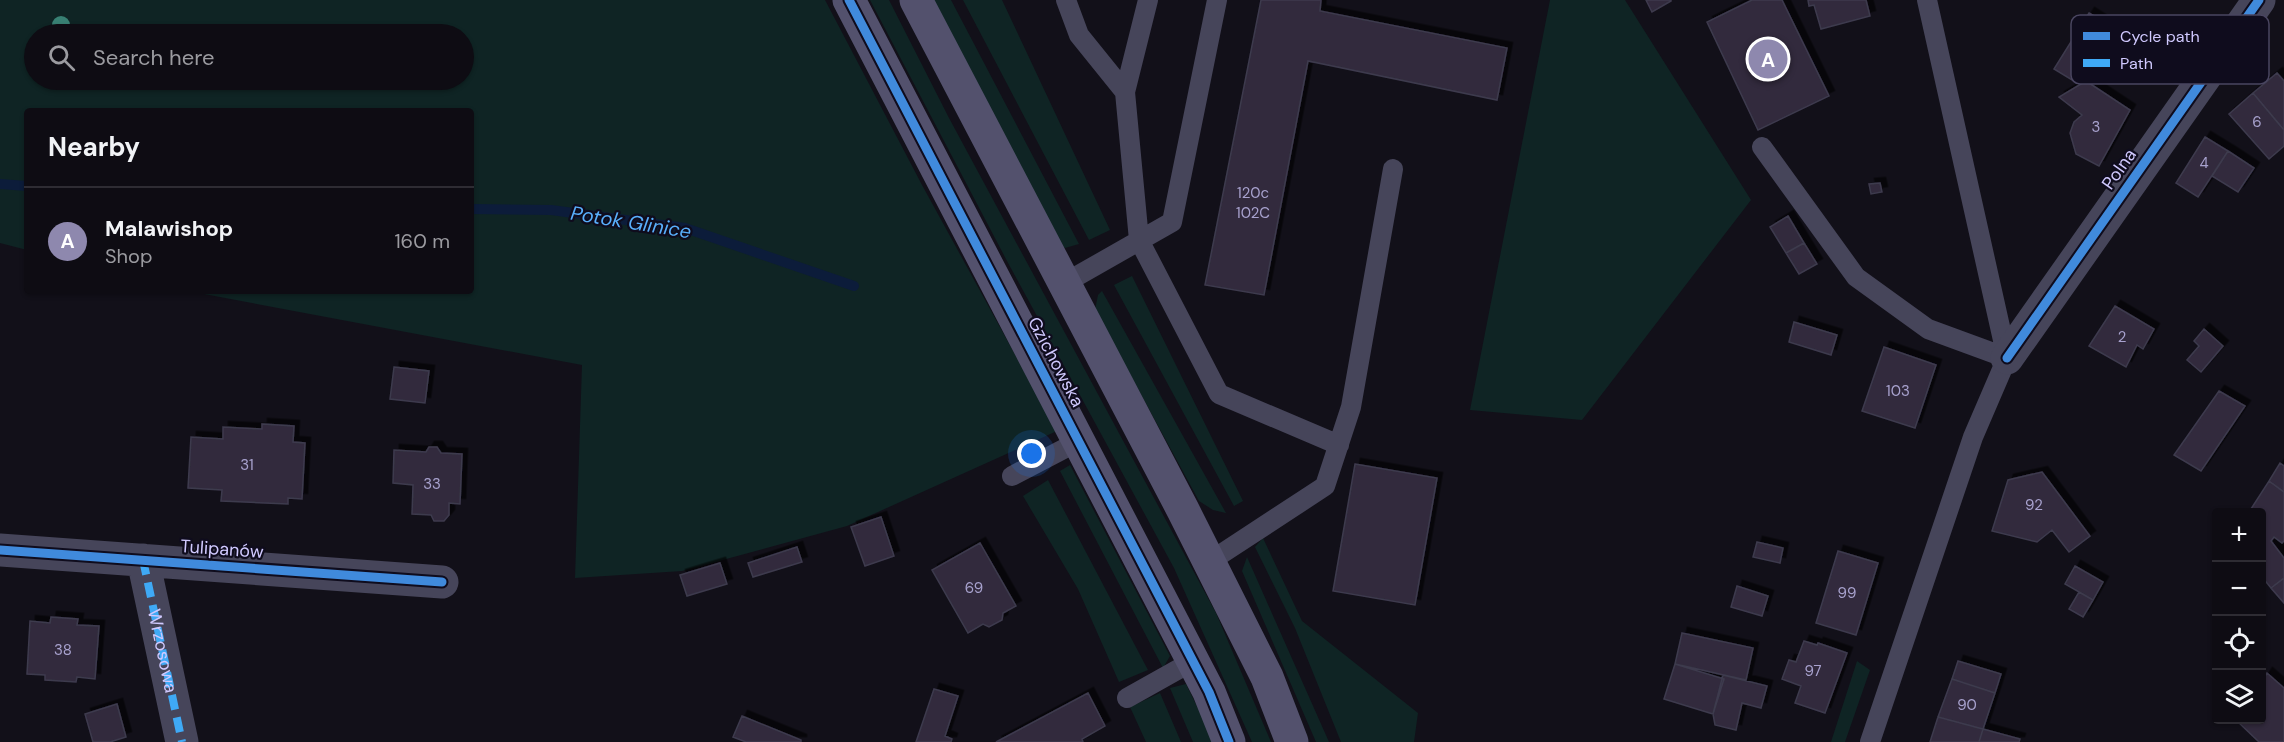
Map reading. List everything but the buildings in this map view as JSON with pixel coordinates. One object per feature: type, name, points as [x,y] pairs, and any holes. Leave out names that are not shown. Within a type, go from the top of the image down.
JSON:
[{"type":"street","name":"Gzichowska","points":[[849,0],[1209,692],[1229,742]]},
{"type":"street","points":[[916,0],[1209,562],[1267,677],[1292,742]]},
{"type":"street","name":"Polna","points":[[2248,15],[2259,0]]},
{"type":"street","points":[[2272,0],[2284,13]]},
{"type":"street","name":"Polna","points":[[2007,358],[2200,84]]},
{"type":"street","name":"Tulipanów","points":[[0,550],[442,582]]},
{"type":"street","name":"Wrzosowa","points":[[143,560],[182,742]]},
{"type":"lane","points":[[1066,0],[1079,34],[1125,92]]},
{"type":"lane","points":[[1148,0],[1125,92],[1139,240],[1219,394],[1339,445]]},
{"type":"lane","points":[[1063,284],[1172,222],[1216,0]]},
{"type":"lane","points":[[1870,742],[1973,437],[2007,358],[1927,0]]},
{"type":"lane","points":[[1762,147],[1856,277],[1928,329],[2007,358]]},
{"type":"lane","points":[[1209,562],[1325,486],[1351,407],[1393,169]]},
{"type":"lane","points":[[1012,476],[1079,441]]},
{"type":"lane","points":[[1127,699],[1193,661]]},
{"type":"green space","points":[[0,0],[825,0],[922,185],[1057,431],[847,526],[682,571],[575,578],[582,365],[204,294],[474,294],[474,108],[24,108],[24,249],[0,243]]},
{"type":"green space","points":[[870,0],[889,0],[949,118],[1216,613],[1271,742],[1252,742],[1174,568],[1007,261]]},
{"type":"green space","points":[[930,0],[951,0],[1079,244],[1065,248],[1059,243]]},
{"type":"green space","points":[[963,0],[1002,0],[1110,230],[1089,240]]},
{"type":"green space","points":[[1550,0],[1625,0],[1751,200],[1582,420],[1470,410]]},
{"type":"green space","points":[[1132,276],[1243,501],[1234,506],[1114,285]]},
{"type":"green space","points":[[1102,291],[1226,513],[1213,510],[1199,501],[1095,310],[1098,295]]},
{"type":"green space","points":[[1070,465],[1170,656],[1163,668],[1060,471]]},
{"type":"green space","points":[[1048,480],[1148,670],[1119,682],[1078,589],[1023,496]]},
{"type":"green space","points":[[1263,538],[1302,621],[1418,713],[1414,742],[1341,742],[1295,628],[1255,547]]},
{"type":"green space","points":[[1247,557],[1329,742],[1316,742],[1242,571]]},
{"type":"green space","points":[[1857,661],[1870,670],[1845,742],[1831,742]]},
{"type":"green space","points":[[1186,684],[1214,742],[1193,742],[1170,688]]},
{"type":"green space","points":[[1160,693],[1181,742],[1146,742],[1130,707]]},
{"type":"waterway","name":"Potok Glinice","points":[[0,184],[24,186]]},
{"type":"waterway","name":"Potok Glinice","points":[[474,209],[551,210],[685,228],[854,286]]},
{"type":"marked path","points":[[143,560],[182,742]]},
{"type":"cycle path","points":[[849,0],[1209,692],[1229,742]]},
{"type":"cycle path","points":[[2248,15],[2259,0]]},
{"type":"cycle path","points":[[2007,358],[2200,84]]},
{"type":"cycle path","points":[[0,550],[442,582]]},
{"type":"place","name":"Malawishop","points":[[1768,59]]}]
